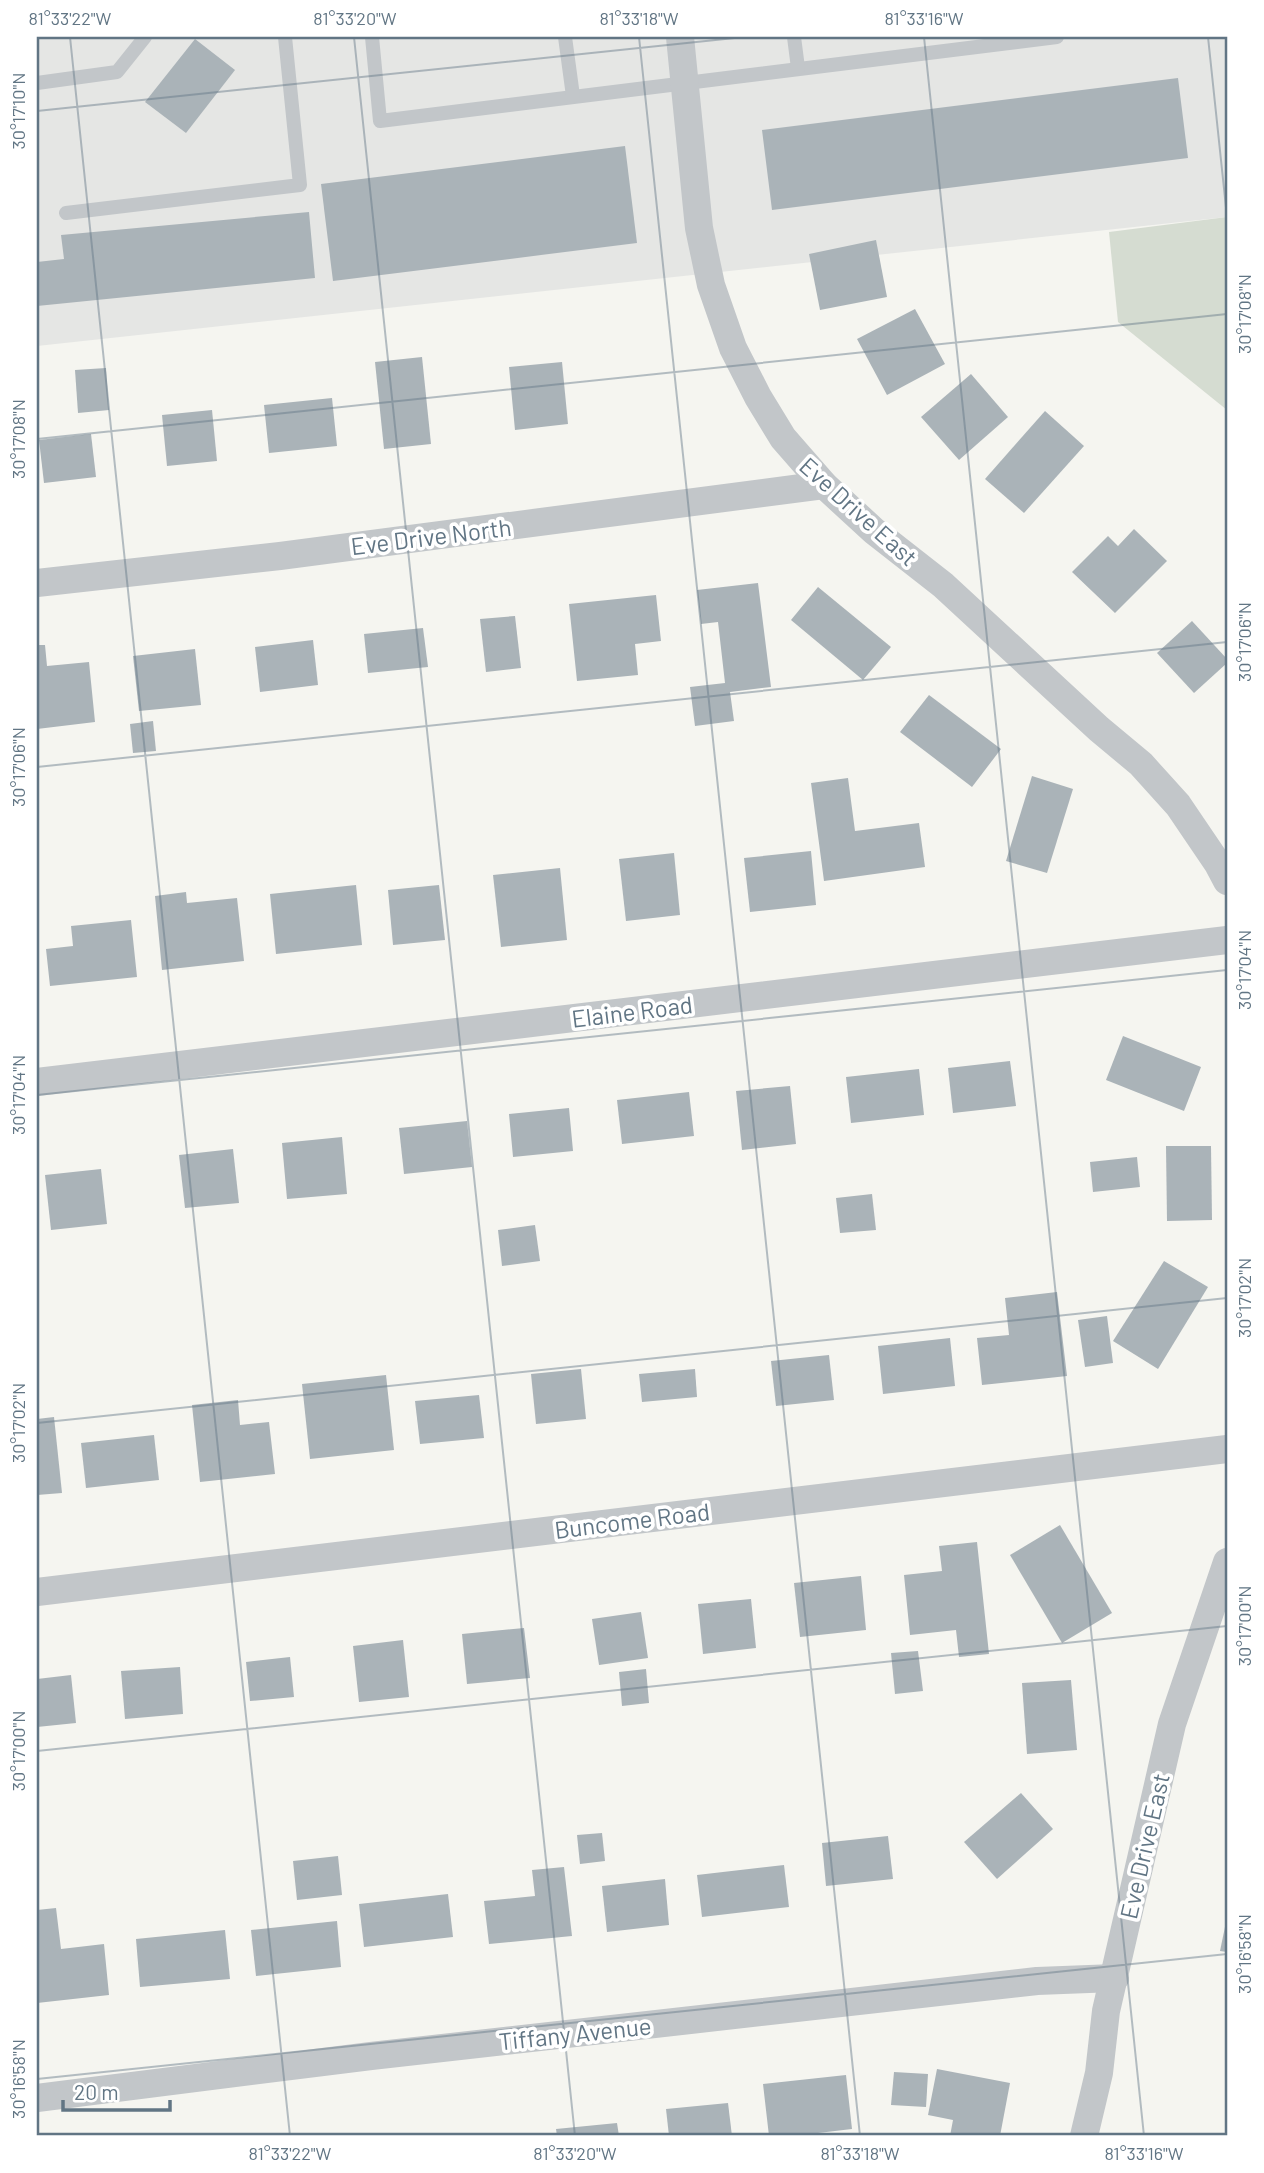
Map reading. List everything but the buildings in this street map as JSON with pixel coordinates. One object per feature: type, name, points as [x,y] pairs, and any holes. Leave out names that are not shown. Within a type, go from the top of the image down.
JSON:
[{"type":"street","name":"Eve Drive East","points":[[680,37],[699,228],[711,285],[733,348],[783,438],[824,485],[874,531],[943,585],[1098,729],[1141,764],[1178,804],[1227,881]]},
{"type":"street","name":"Eve Drive North","points":[[37,583],[280,556],[824,485]]},
{"type":"street","name":"Elaine Road","points":[[37,1082],[1227,940]]},
{"type":"street","name":"Buncome Road","points":[[37,1592],[1227,1449]]},
{"type":"street","name":"Eve Drive East","points":[[1084,2136],[1100,2073],[1106,2011],[1172,1724],[1227,1562]]},
{"type":"street","name":"Tiffany Avenue","points":[[37,2098],[371,2056],[1037,1980],[1115,1978]]},
{"type":"lane","points":[[37,83],[117,72],[145,37]]},
{"type":"lane","points":[[66,213],[300,185],[285,37]]},
{"type":"lane","points":[[372,37],[380,121],[684,81],[1057,37]]},
{"type":"lane","points":[[565,37],[573,96]]},
{"type":"lane","points":[[794,37],[798,68]]},
{"type":"shaded area","points":[[37,37],[1227,37],[1227,217],[37,346]]},
{"type":"shaded area","points":[[1227,217],[1227,410],[1118,322],[1109,232]]}]
